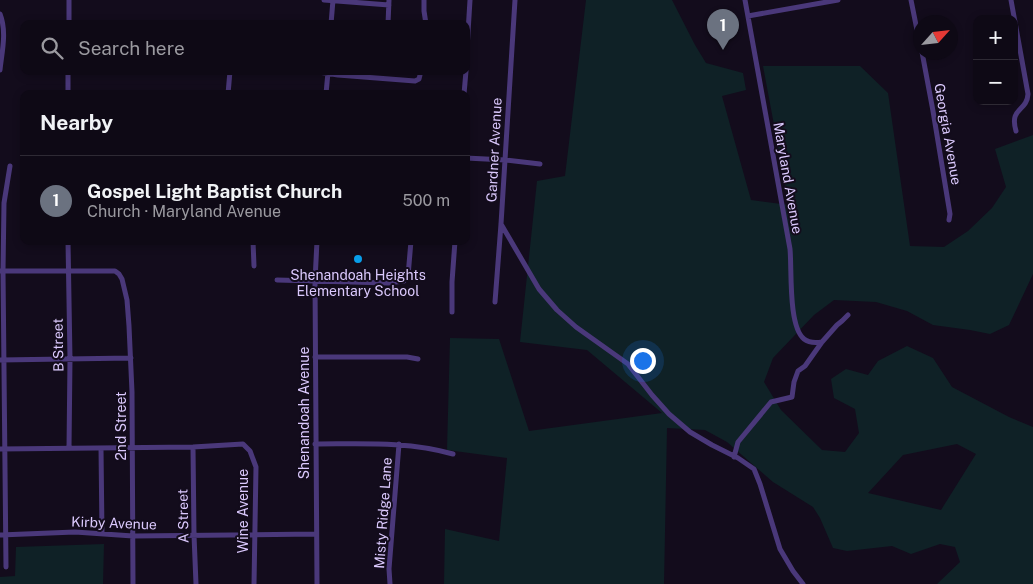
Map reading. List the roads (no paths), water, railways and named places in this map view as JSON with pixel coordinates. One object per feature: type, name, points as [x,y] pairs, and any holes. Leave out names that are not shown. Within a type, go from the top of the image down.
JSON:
[{"type":"street","points":[[69,0],[69,20]]},
{"type":"street","points":[[324,0],[389,2],[388,20]]},
{"type":"street","points":[[331,20],[333,0]]},
{"type":"street","points":[[424,0],[426,20]]},
{"type":"street","points":[[469,20],[470,0]]},
{"type":"street","name":"Gardner Avenue","points":[[494,302],[501,224],[515,0]]},
{"type":"street","name":"Maryland Avenue","points":[[745,0],[790,249],[790,280],[795,322],[797,330],[803,339],[813,343],[822,342]]},
{"type":"street","points":[[748,16],[838,0]]},
{"type":"street","points":[[911,0],[914,15]]},
{"type":"street","points":[[1012,0],[1028,94],[1027,101],[1014,118],[1016,131]]},
{"type":"street","points":[[0,14],[4,34],[0,70]]},
{"type":"street","name":"Georgia Avenue","points":[[923,60],[950,220]]},
{"type":"street","points":[[68,75],[68,90]]},
{"type":"street","points":[[228,90],[230,75]]},
{"type":"street","points":[[326,90],[328,75]]},
{"type":"street","points":[[350,75],[415,81],[419,79],[420,75]]},
{"type":"street","points":[[464,90],[466,75]]},
{"type":"street","points":[[470,158],[540,164]]},
{"type":"street","points":[[6,568],[3,535],[2,202],[10,166]]},
{"type":"street","points":[[501,224],[546,299],[563,316],[628,364],[669,414],[690,432],[754,469],[780,549],[803,584]]},
{"type":"street","name":"B Street","points":[[68,245],[69,448]]},
{"type":"street","points":[[253,245],[254,266]]},
{"type":"street","name":"Shenandoah Avenue","points":[[317,245],[315,444],[317,584]]},
{"type":"street","points":[[277,280],[388,283],[404,281],[408,276],[411,245]]},
{"type":"street","points":[[452,312],[455,245]]},
{"type":"street","points":[[2,271],[68,271]]},
{"type":"street","name":"2nd Street","points":[[68,271],[117,271],[122,279],[127,300],[131,358],[133,584]]},
{"type":"street","points":[[734,457],[738,442],[770,402],[792,397],[794,382],[798,372],[848,314]]},
{"type":"street","points":[[315,357],[407,357],[418,359]]},
{"type":"street","points":[[2,360],[131,358]]},
{"type":"street","name":"Wine Avenue","points":[[193,447],[241,443],[249,449],[256,468],[254,584]]},
{"type":"street","points":[[315,444],[399,444],[453,454]]},
{"type":"street","name":"Misty Ridge Lane","points":[[390,584],[399,444]]},
{"type":"street","points":[[3,449],[193,447]]},
{"type":"street","name":"A Street","points":[[193,447],[196,584]]},
{"type":"street","points":[[101,448],[102,534]]},
{"type":"street","name":"Kirby Avenue","points":[[3,535],[75,532],[133,536],[316,534]]},
{"type":"place","name":"Gospel Light Baptist Church","points":[[723,50]]},
{"type":"place","name":"Shenandoah Heights Elementary School","points":[[358,259]]}]
